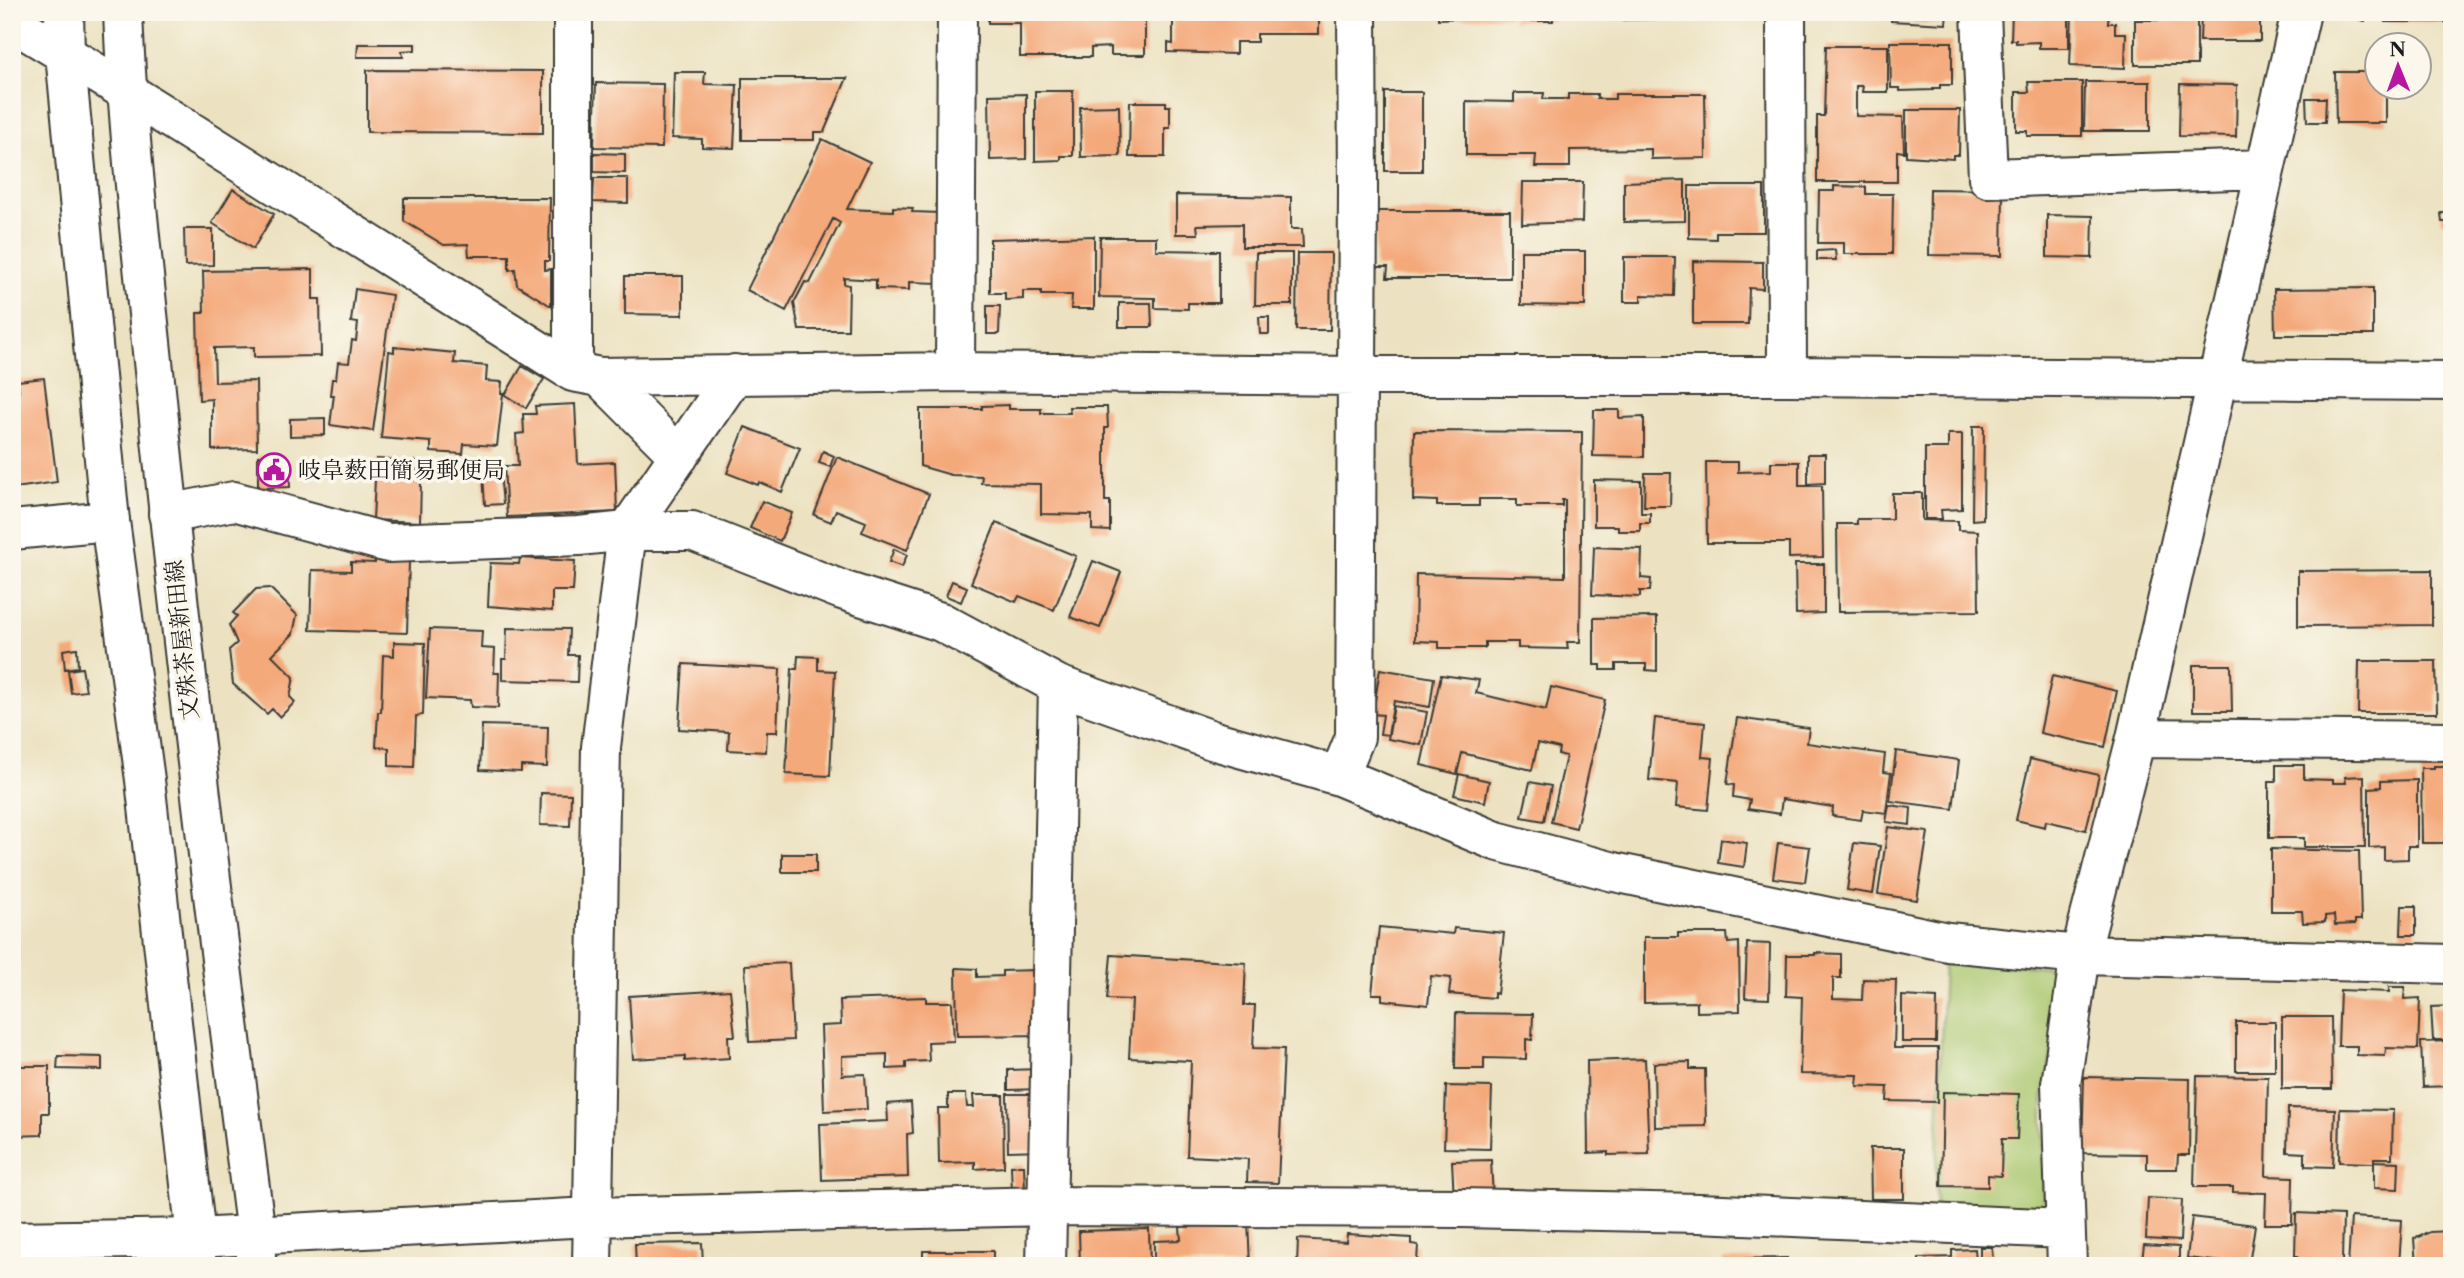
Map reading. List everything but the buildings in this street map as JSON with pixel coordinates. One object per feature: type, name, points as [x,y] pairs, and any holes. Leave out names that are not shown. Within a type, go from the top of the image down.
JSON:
[{"type":"street","points":[[64,12],[65,54],[110,521],[145,780],[196,1252]]},
{"type":"street","name":"文殊茶屋新田線","points":[[123,12],[126,91],[168,513],[197,774],[256,1250]]},
{"type":"street","points":[[573,12],[586,374]]},
{"type":"street","points":[[956,372],[957,12]]},
{"type":"street","points":[[1339,776],[1355,737],[1358,190],[1356,12]]},
{"type":"street","points":[[1786,12],[1787,376]]},
{"type":"street","points":[[1981,12],[1989,178],[2265,169]]},
{"type":"street","points":[[12,1241],[196,1252],[256,1250],[591,1217],[1047,1206],[1461,1208],[1699,1213],[2066,1248],[2061,1084],[2080,955],[2136,738],[2301,12]]},
{"type":"street","points":[[12,22],[586,374],[679,456]]},
{"type":"street","points":[[586,374],[956,372],[2452,381]]},
{"type":"street","points":[[592,1266],[601,747],[627,531],[735,374]]},
{"type":"street","points":[[168,513],[234,501],[388,543],[579,536],[627,531],[692,531],[842,590],[942,622],[1058,685],[1214,741],[1339,776],[1496,841],[1614,872],[1948,942],[2080,955],[2452,964]]},
{"type":"street","points":[[12,530],[110,521]]},
{"type":"street","points":[[1046,1266],[1058,685]]},
{"type":"street","points":[[2136,738],[2452,741]]},
{"type":"green space","points":[[1944,958],[2068,969],[2043,1098],[2043,1213],[1935,1212]]},
{"type":"place","name":"岐阜薮田簡易郵便局","points":[[274,470]]}]
